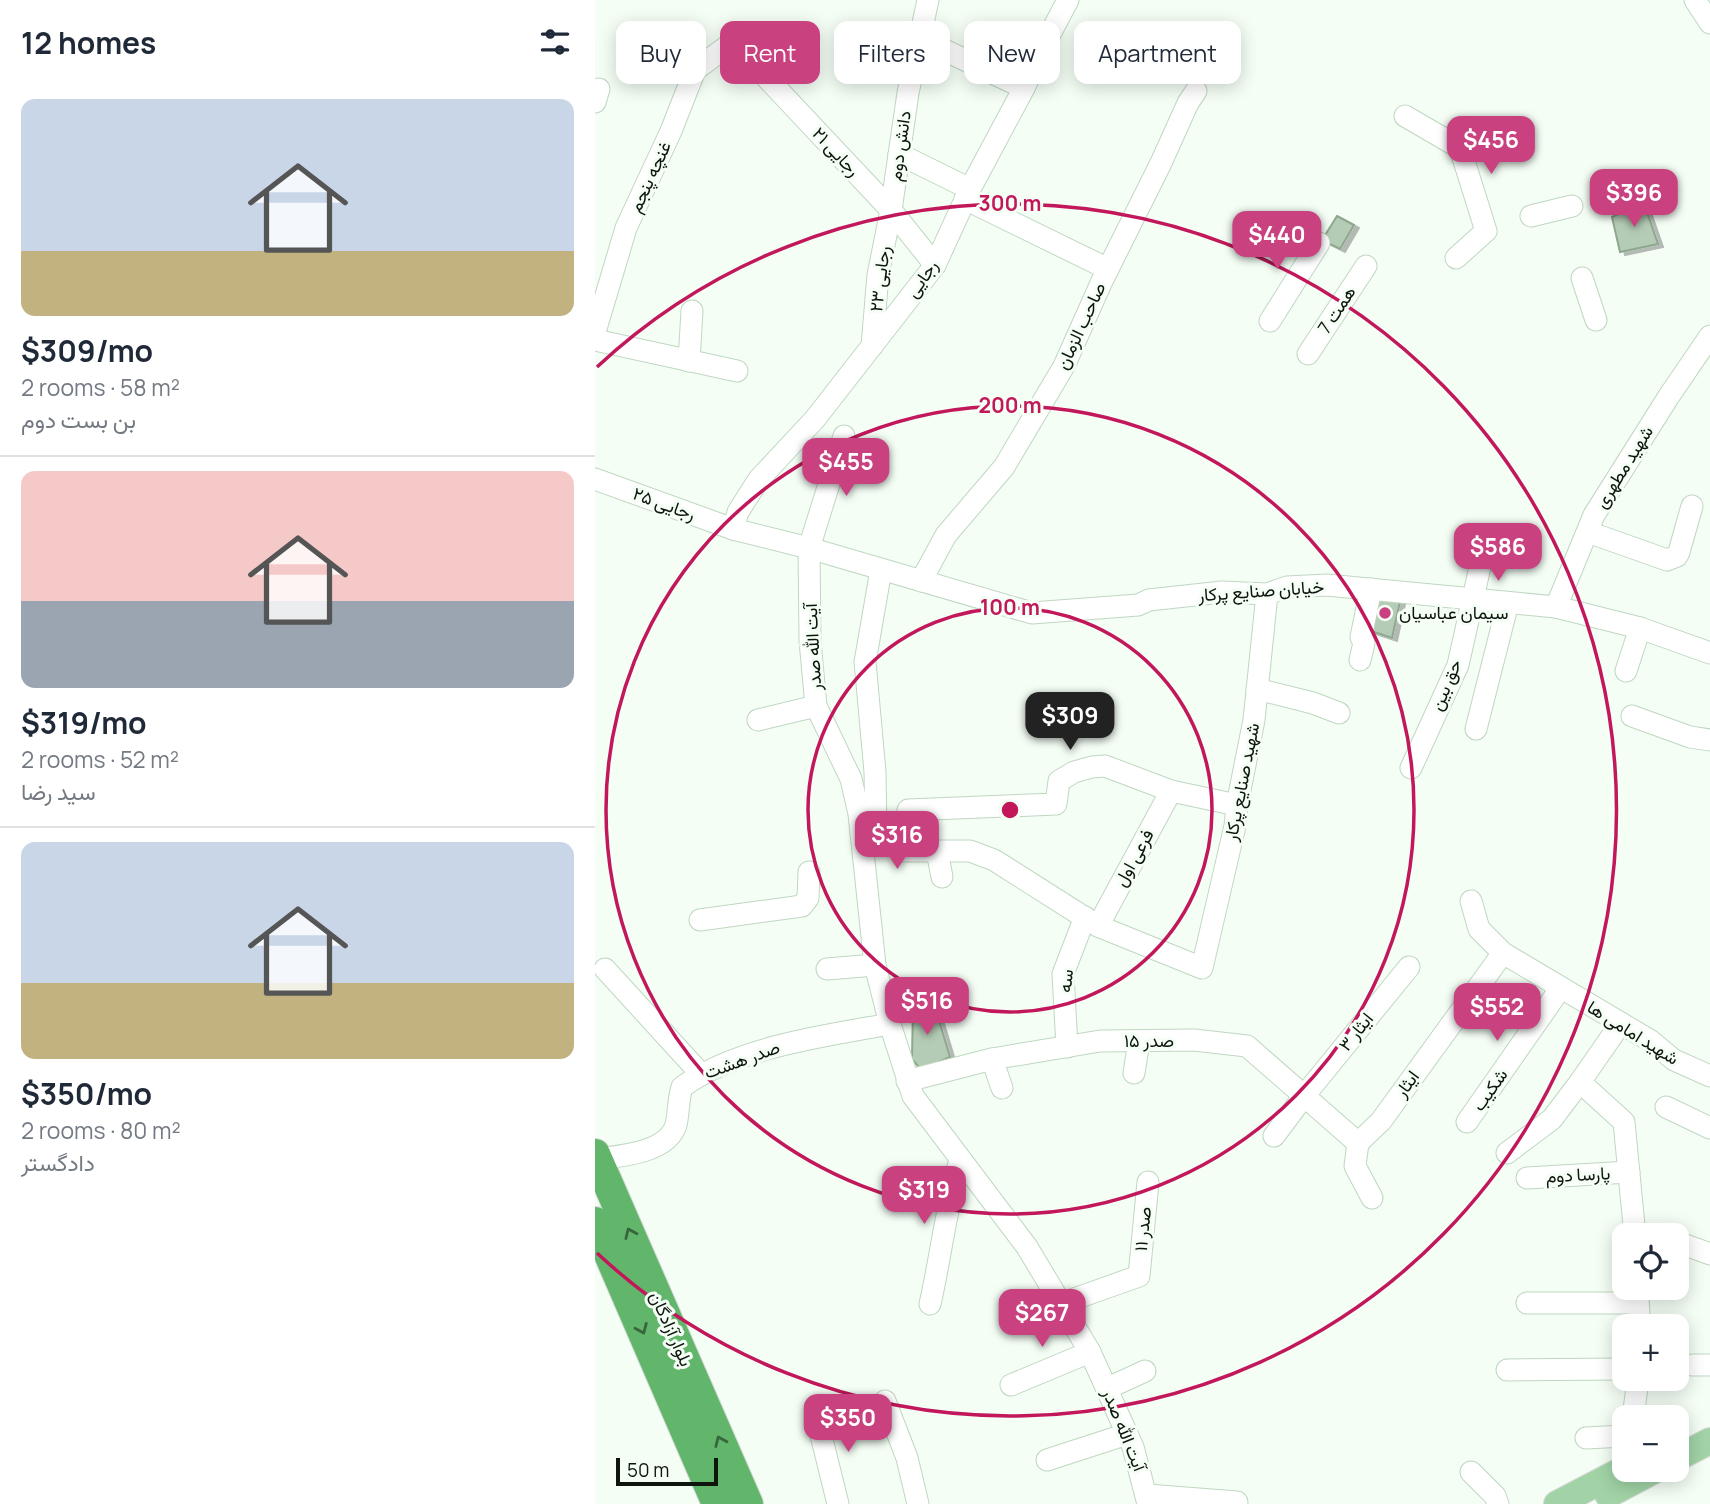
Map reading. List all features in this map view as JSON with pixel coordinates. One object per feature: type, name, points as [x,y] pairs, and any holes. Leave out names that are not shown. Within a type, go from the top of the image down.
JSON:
[{"type":"highway","name":"بلوار آزادگان","points":[[596,1157],[748,1504]]},
{"type":"highway","name":"بلوار آزادگان","points":[[595,1222],[717,1504]]},
{"type":"main road","points":[[1689,1434],[1710,1423]]},
{"type":"main road","points":[[1689,1452],[1710,1441]]},
{"type":"main road","points":[[1557,1504],[1612,1475]]},
{"type":"main road","points":[[1591,1504],[1632,1482]]},
{"type":"street","name":"دانش دوم","points":[[924,21],[928,0]]},
{"type":"street","name":"رجایی","points":[[733,529],[738,512],[758,479],[815,419],[935,265],[967,194],[1068,0]]},
{"type":"street","points":[[1695,0],[1710,23]]},
{"type":"street","name":"غنچه پنجم","points":[[595,332],[626,228],[671,131],[695,70],[720,52]]},
{"type":"street","points":[[950,53],[1024,88]]},
{"type":"street","name":"رجایی ۲۱","points":[[772,84],[891,210],[935,265]]},
{"type":"street","name":"دانش دوم","points":[[891,210],[910,84]]},
{"type":"street","name":"صاحب الزمان","points":[[921,581],[946,535],[1004,467],[1064,366],[1108,269],[1196,91]]},
{"type":"street","points":[[1405,116],[1460,148],[1486,230],[1456,258]]},
{"type":"street","points":[[899,154],[967,194],[1108,269]]},
{"type":"street","points":[[1531,216],[1572,206]]},
{"type":"street","name":"رجایی ۲۳","points":[[872,348],[878,275],[891,210]]},
{"type":"street","points":[[1271,321],[1319,243]]},
{"type":"street","name":"همت 7","points":[[1308,354],[1366,265]]},
{"type":"street","points":[[1582,278],[1596,320]]},
{"type":"street","points":[[689,361],[692,311]]},
{"type":"street","name":"شهید مطهری","points":[[1556,607],[1601,504],[1710,336]]},
{"type":"street","points":[[595,340],[737,371]]},
{"type":"street","name":"آیت الله صدر","points":[[844,436],[809,548],[810,641],[816,706],[851,779],[856,802],[875,965],[890,1024],[913,1096],[1027,1247],[1090,1352],[1133,1447],[1147,1500]]},
{"type":"street","name":"رجایی ۲۵","points":[[595,480],[733,529]]},
{"type":"street","points":[[1588,532],[1667,560],[1677,556],[1679,552],[1692,506]]},
{"type":"street","name":"خیابان صنایع پرکار","points":[[733,529],[809,548],[1031,613],[1138,605],[1149,600],[1222,592],[1267,594],[1287,587],[1327,585],[1556,607],[1640,628],[1710,653]]},
{"type":"street","name":"حق بین","points":[[1411,768],[1458,665],[1482,558]]},
{"type":"street","points":[[881,570],[865,662],[875,772],[876,829],[903,850],[970,851],[994,860],[1091,921]]},
{"type":"street","points":[[1360,660],[1364,643],[1361,637],[1371,589]]},
{"type":"street","name":"شهید صنایع پرکار","points":[[1091,921],[1202,968],[1235,826],[1254,720],[1267,594]]},
{"type":"street","points":[[1475,730],[1508,603]]},
{"type":"street","points":[[1626,671],[1640,628]]},
{"type":"street","points":[[1257,690],[1314,703],[1339,713]]},
{"type":"street","points":[[758,720],[816,706]]},
{"type":"street","points":[[1632,716],[1690,737],[1710,740]]},
{"type":"street","points":[[908,810],[1056,804],[1059,781],[1074,772],[1105,766],[1171,791],[1237,805]]},
{"type":"street","name":"فرعی اول","points":[[1091,921],[1171,791]]},
{"type":"street","points":[[937,851],[942,877]]},
{"type":"street","points":[[700,920],[803,906],[808,898],[809,872]]},
{"type":"street","name":"شهید امامی ها","points":[[1471,901],[1479,929],[1503,953],[1651,1041],[1674,1060],[1710,1076]]},
{"type":"street","name":"سه","points":[[1067,1047],[1063,974],[1091,921]]},
{"type":"street","name":"ایثار","points":[[1358,1143],[1381,1121],[1503,953]]},
{"type":"street","points":[[827,969],[875,965]]},
{"type":"street","name":"ایثار ۳","points":[[1274,1136],[1409,967]]},
{"type":"street","points":[[605,969],[701,1074]]},
{"type":"street","name":"شکیب","points":[[1467,1122],[1560,989]]},
{"type":"street","points":[[1507,1153],[1552,1119],[1621,1023]]},
{"type":"street","name":"صدر هشت","points":[[596,1157],[638,1152],[667,1139],[675,1129],[682,1087],[701,1074],[798,1041],[890,1024]]},
{"type":"street","name":"صدر ۱۵","points":[[907,1081],[992,1059],[1100,1041],[1194,1041],[1247,1046],[1358,1143]]},
{"type":"street","points":[[1134,1073],[1139,1041]]},
{"type":"street","points":[[992,1059],[1002,1088]]},
{"type":"street","points":[[1580,1082],[1624,1122],[1629,1172],[1639,1223]]},
{"type":"street","points":[[1665,1107],[1710,1128]]},
{"type":"street","points":[[1358,1143],[1355,1166],[1373,1198]]},
{"type":"street","points":[[930,1304],[952,1186],[960,1160]]},
{"type":"street","name":"پارسا دوم","points":[[1527,1178],[1629,1172]]},
{"type":"street","name":"صدر ۱۱","points":[[1060,1304],[1139,1276],[1148,1182]]},
{"type":"street","points":[[1689,1246],[1710,1254]]},
{"type":"street","points":[[1527,1303],[1612,1297]]},
{"type":"street","points":[[1011,1385],[1090,1352]]},
{"type":"street","points":[[1507,1370],[1612,1369]]},
{"type":"street","points":[[1108,1388],[1145,1371]]},
{"type":"street","points":[[885,1401],[907,1458],[918,1504]]},
{"type":"street","points":[[816,1415],[838,1504]]},
{"type":"street","points":[[1047,1460],[1127,1434]]},
{"type":"street","points":[[1586,1438],[1612,1437]]},
{"type":"street","points":[[1471,1472],[1495,1496],[1498,1504]]},
{"type":"street","points":[[1147,1500],[1237,1502]]},
{"type":"building","points":[[1643,201],[1658,244],[1620,252],[1612,217]]},
{"type":"building","points":[[1337,216],[1354,225],[1340,249],[1322,240]]},
{"type":"building","name":"سیمان عباسیان","points":[[1377,595],[1401,597],[1392,638],[1368,630]]},
{"type":"building","points":[[928,1002],[937,1014],[950,1057],[921,1070],[912,1059],[913,1005]]},
{"type":"place","name":"سیمان عباسیان","points":[[1385,613]]}]
